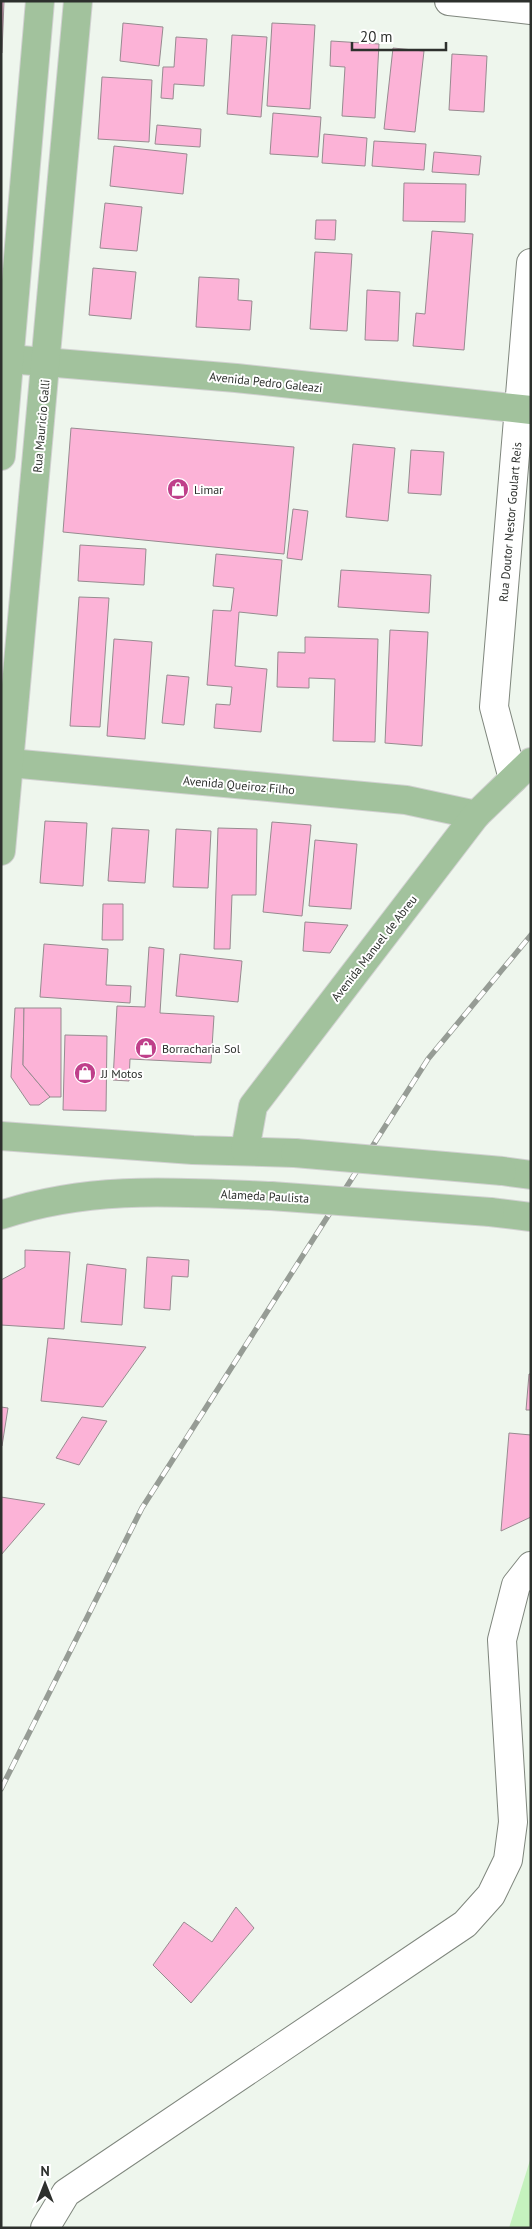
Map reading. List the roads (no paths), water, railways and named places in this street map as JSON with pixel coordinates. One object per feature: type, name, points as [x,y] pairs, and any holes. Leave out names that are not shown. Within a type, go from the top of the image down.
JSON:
[{"type":"main road","points":[[1,456],[5,358],[40,1]]},
{"type":"main road","name":"Rua Mauricio Galli","points":[[1,851],[6,763],[46,362],[78,1]]},
{"type":"main road","name":"Avenida Pedro Galeazi","points":[[5,358],[236,378],[524,409]]},
{"type":"main road","name":"Avenida Queiroz Filho","points":[[6,763],[406,800],[476,815]]},
{"type":"main road","name":"Avenida Manuel de Abreu","points":[[245,1150],[253,1106],[476,815],[522,770]]},
{"type":"main road","points":[[1,1136],[193,1150],[295,1152],[531,1175]]},
{"type":"main road","name":"Alameda Paulista","points":[[1,1215],[25,1207],[95,1194],[172,1191],[270,1196],[490,1212],[531,1217]]},
{"type":"street","points":[[449,1],[531,10]]},
{"type":"street","name":"Rua Doutor Nestor Goulart Reis","points":[[522,770],[494,707],[524,409],[531,263]]},
{"type":"street","points":[[45,2228],[66,2193],[465,1924],[491,1895],[508,1860],[513,1822],[502,1640],[516,1586],[531,1566]]},
{"type":"railway","points":[[1,1789],[142,1508],[428,1059],[531,935]]},
{"type":"place","name":"Limar","points":[[178,489]]},
{"type":"place","name":"Borracharia Sol","points":[[146,1048]]},
{"type":"place","name":"JJ Motos","points":[[85,1073]]}]
